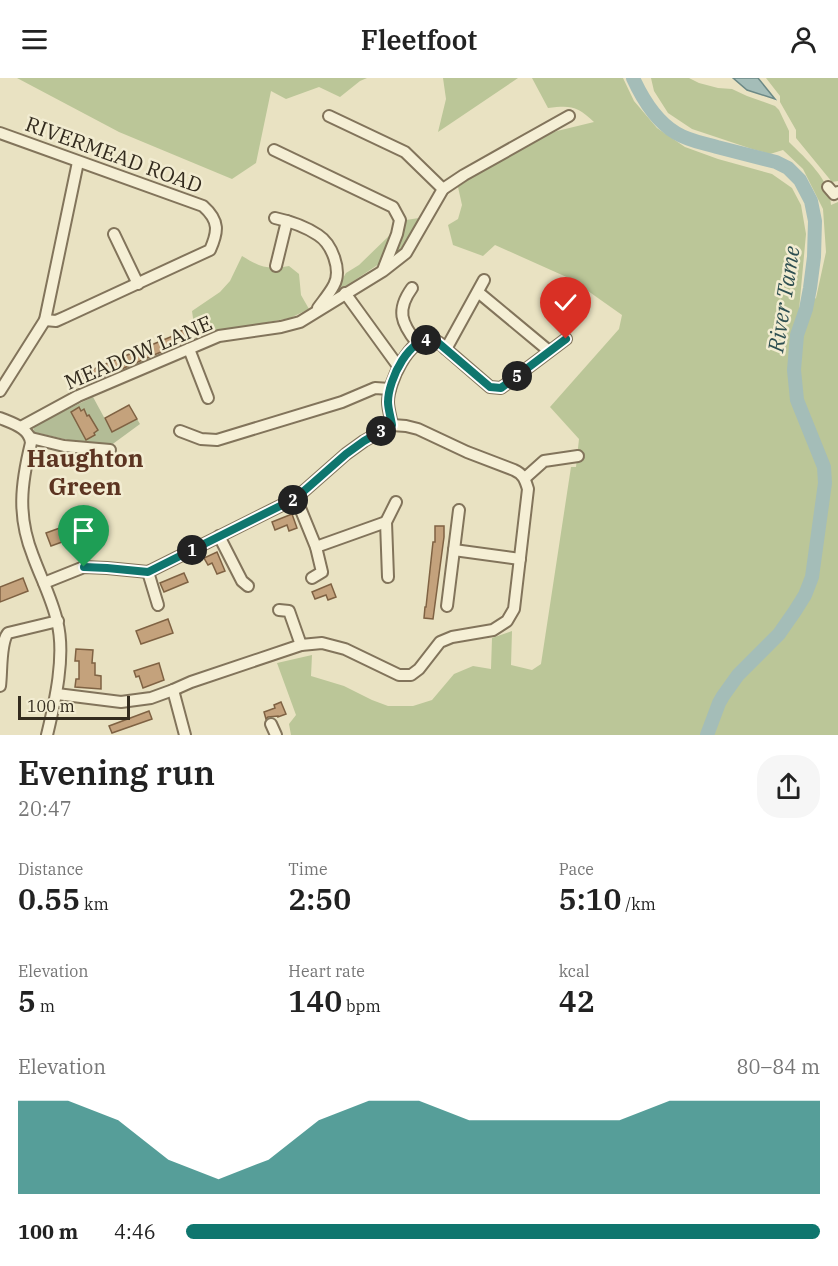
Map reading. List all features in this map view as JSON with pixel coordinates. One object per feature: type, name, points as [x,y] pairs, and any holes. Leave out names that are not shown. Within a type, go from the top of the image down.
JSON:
[{"type":"street","points":[[329,116],[405,152],[443,189]]},
{"type":"street","name":"MEADOW LANE","points":[[21,427],[78,396],[219,336],[300,322],[383,271],[406,253],[443,189],[569,116]]},
{"type":"street","name":"RIVERMEAD ROAD","points":[[0,133],[203,206],[214,221],[216,232],[210,250],[56,321],[45,320]]},
{"type":"street","points":[[274,150],[393,207],[400,220],[383,271]]},
{"type":"street","points":[[0,391],[45,320],[78,162]]},
{"type":"street","points":[[275,218],[288,221],[320,236],[332,252],[338,270],[335,284],[317,311]]},
{"type":"street","points":[[276,266],[288,221]]},
{"type":"street","points":[[114,234],[138,284]]},
{"type":"street","points":[[446,349],[484,280]]},
{"type":"street","points":[[412,288],[405,299],[402,315],[406,329],[417,343]]},
{"type":"street","points":[[478,292],[549,351]]},
{"type":"street","points":[[345,293],[398,366]]},
{"type":"street","points":[[392,425],[388,401],[390,389],[398,366],[417,343],[429,339],[435,340],[490,387],[501,388],[566,339]]},
{"type":"street","points":[[189,349],[208,398]]},
{"type":"street","points":[[180,431],[201,439],[217,440],[342,402],[375,388],[390,389]]},
{"type":"street","points":[[0,418],[21,427],[31,438],[64,446],[110,450]]},
{"type":"street","points":[[44,583],[84,567],[148,572],[296,498],[346,454],[392,425],[418,429],[467,452],[514,470],[525,478],[528,489],[514,609],[507,621],[493,630],[452,637],[440,642],[419,669],[411,675],[399,675],[345,649],[322,644],[301,645],[151,698],[121,702],[57,694]]},
{"type":"street","points":[[31,438],[22,484],[23,515],[26,536],[58,621],[60,642],[57,694],[47,735]]},
{"type":"street","points":[[525,478],[544,461],[578,456]]},
{"type":"street","points":[[296,498],[316,547],[322,572],[312,578]]},
{"type":"street","points":[[388,577],[386,522],[396,502]]},
{"type":"street","points":[[447,606],[459,510]]},
{"type":"street","points":[[316,547],[386,522]]},
{"type":"street","points":[[219,536],[245,583]]},
{"type":"street","points":[[454,550],[520,559]]},
{"type":"street","points":[[148,572],[158,605]]},
{"type":"street","points":[[279,610],[289,611],[301,645]]},
{"type":"street","points":[[0,686],[1,643],[4,636],[8,633],[58,621]]},
{"type":"street","points":[[173,690],[185,735]]},
{"type":"street","points":[[271,724],[276,735]]},
{"type":"green space","points":[[17,78],[367,78],[340,97],[319,87],[286,99],[271,91],[256,163],[232,179],[119,132]]},
{"type":"green space","points":[[443,78],[518,78],[438,132],[446,99]]},
{"type":"green space","points":[[532,78],[623,78],[634,101],[657,128],[685,147],[772,174],[792,188],[801,205],[806,234],[799,310],[816,298],[826,252],[823,209],[803,169],[783,150],[770,154],[692,129],[668,113],[654,91],[651,78],[689,78],[718,88],[732,89],[775,106],[789,131],[789,142],[822,178],[830,196],[831,205],[838,202],[838,735],[291,735],[289,724],[296,715],[277,663],[312,655],[311,676],[344,686],[388,706],[413,706],[432,700],[454,674],[473,666],[491,669],[492,638],[512,631],[511,665],[532,670],[541,664],[571,467],[576,467],[579,439],[550,407],[619,329],[622,315],[571,279],[495,245],[483,256],[453,245],[448,225],[458,219],[462,205],[458,187],[546,135],[594,122],[573,108],[548,108]]},
{"type":"green space","points":[[766,78],[838,78],[838,181],[832,182],[796,138],[796,130],[780,102],[780,96]]},
{"type":"green space","points":[[419,218],[400,250],[334,294],[346,273],[359,265],[392,233],[393,222]]},
{"type":"green space","points":[[242,256],[264,267],[289,266],[299,274],[301,295],[309,309],[290,318],[215,332],[196,339],[192,311],[220,292],[230,281]]},
{"type":"green space","points":[[93,397],[112,432],[137,419],[140,424],[110,446],[77,442],[34,432],[33,426]]},
{"type":"water","points":[[733,78],[758,78],[775,99],[747,90]]},
{"type":"building","points":[[186,328],[191,339],[87,384],[82,374],[180,333]]},
{"type":"building","points":[[129,405],[137,419],[112,432],[105,418]]},
{"type":"building","points":[[79,407],[81,411],[84,409],[87,416],[89,415],[98,430],[94,433],[95,435],[86,440],[71,412]]},
{"type":"building","points":[[292,514],[297,528],[289,531],[287,525],[275,530],[272,522]]},
{"type":"building","points":[[79,521],[84,534],[51,546],[46,533]]},
{"type":"building","points":[[435,526],[444,526],[444,537],[433,619],[424,618],[433,542],[435,542]]},
{"type":"building","points":[[217,552],[225,571],[217,574],[212,563],[208,565],[204,558]]},
{"type":"building","points":[[184,573],[188,582],[164,592],[160,583]]},
{"type":"building","points":[[23,578],[28,591],[0,602],[0,587]]},
{"type":"building","points":[[331,584],[336,597],[328,600],[326,595],[315,599],[312,592]]},
{"type":"building","points":[[168,619],[173,633],[141,644],[136,631]]},
{"type":"building","points":[[76,649],[93,650],[92,663],[95,663],[95,675],[101,676],[101,689],[75,687],[76,679],[79,679],[79,661],[75,661]]},
{"type":"building","points":[[159,663],[164,680],[143,688],[139,676],[136,677],[134,671]]},
{"type":"building","points":[[281,702],[286,714],[266,719],[264,712],[275,708],[274,705]]},
{"type":"building","points":[[149,711],[152,719],[112,733],[109,726]]},
{"type":"waterway","name":"River Tame","points":[[633,78],[651,109],[676,133],[696,141],[776,162],[788,168],[800,180],[811,201],[815,221],[810,288],[797,335],[794,370],[797,400],[824,467],[825,483],[812,577],[805,595],[779,634],[738,675],[723,696],[707,735]]},
{"type":"district","name":"Haughton Green","points":[[85,472]]},
{"type":"route","points":[[84,567],[148,572],[296,498],[346,454],[392,425],[388,401],[394,373],[417,343],[429,339],[435,340],[490,387],[501,388],[566,339]]}]
